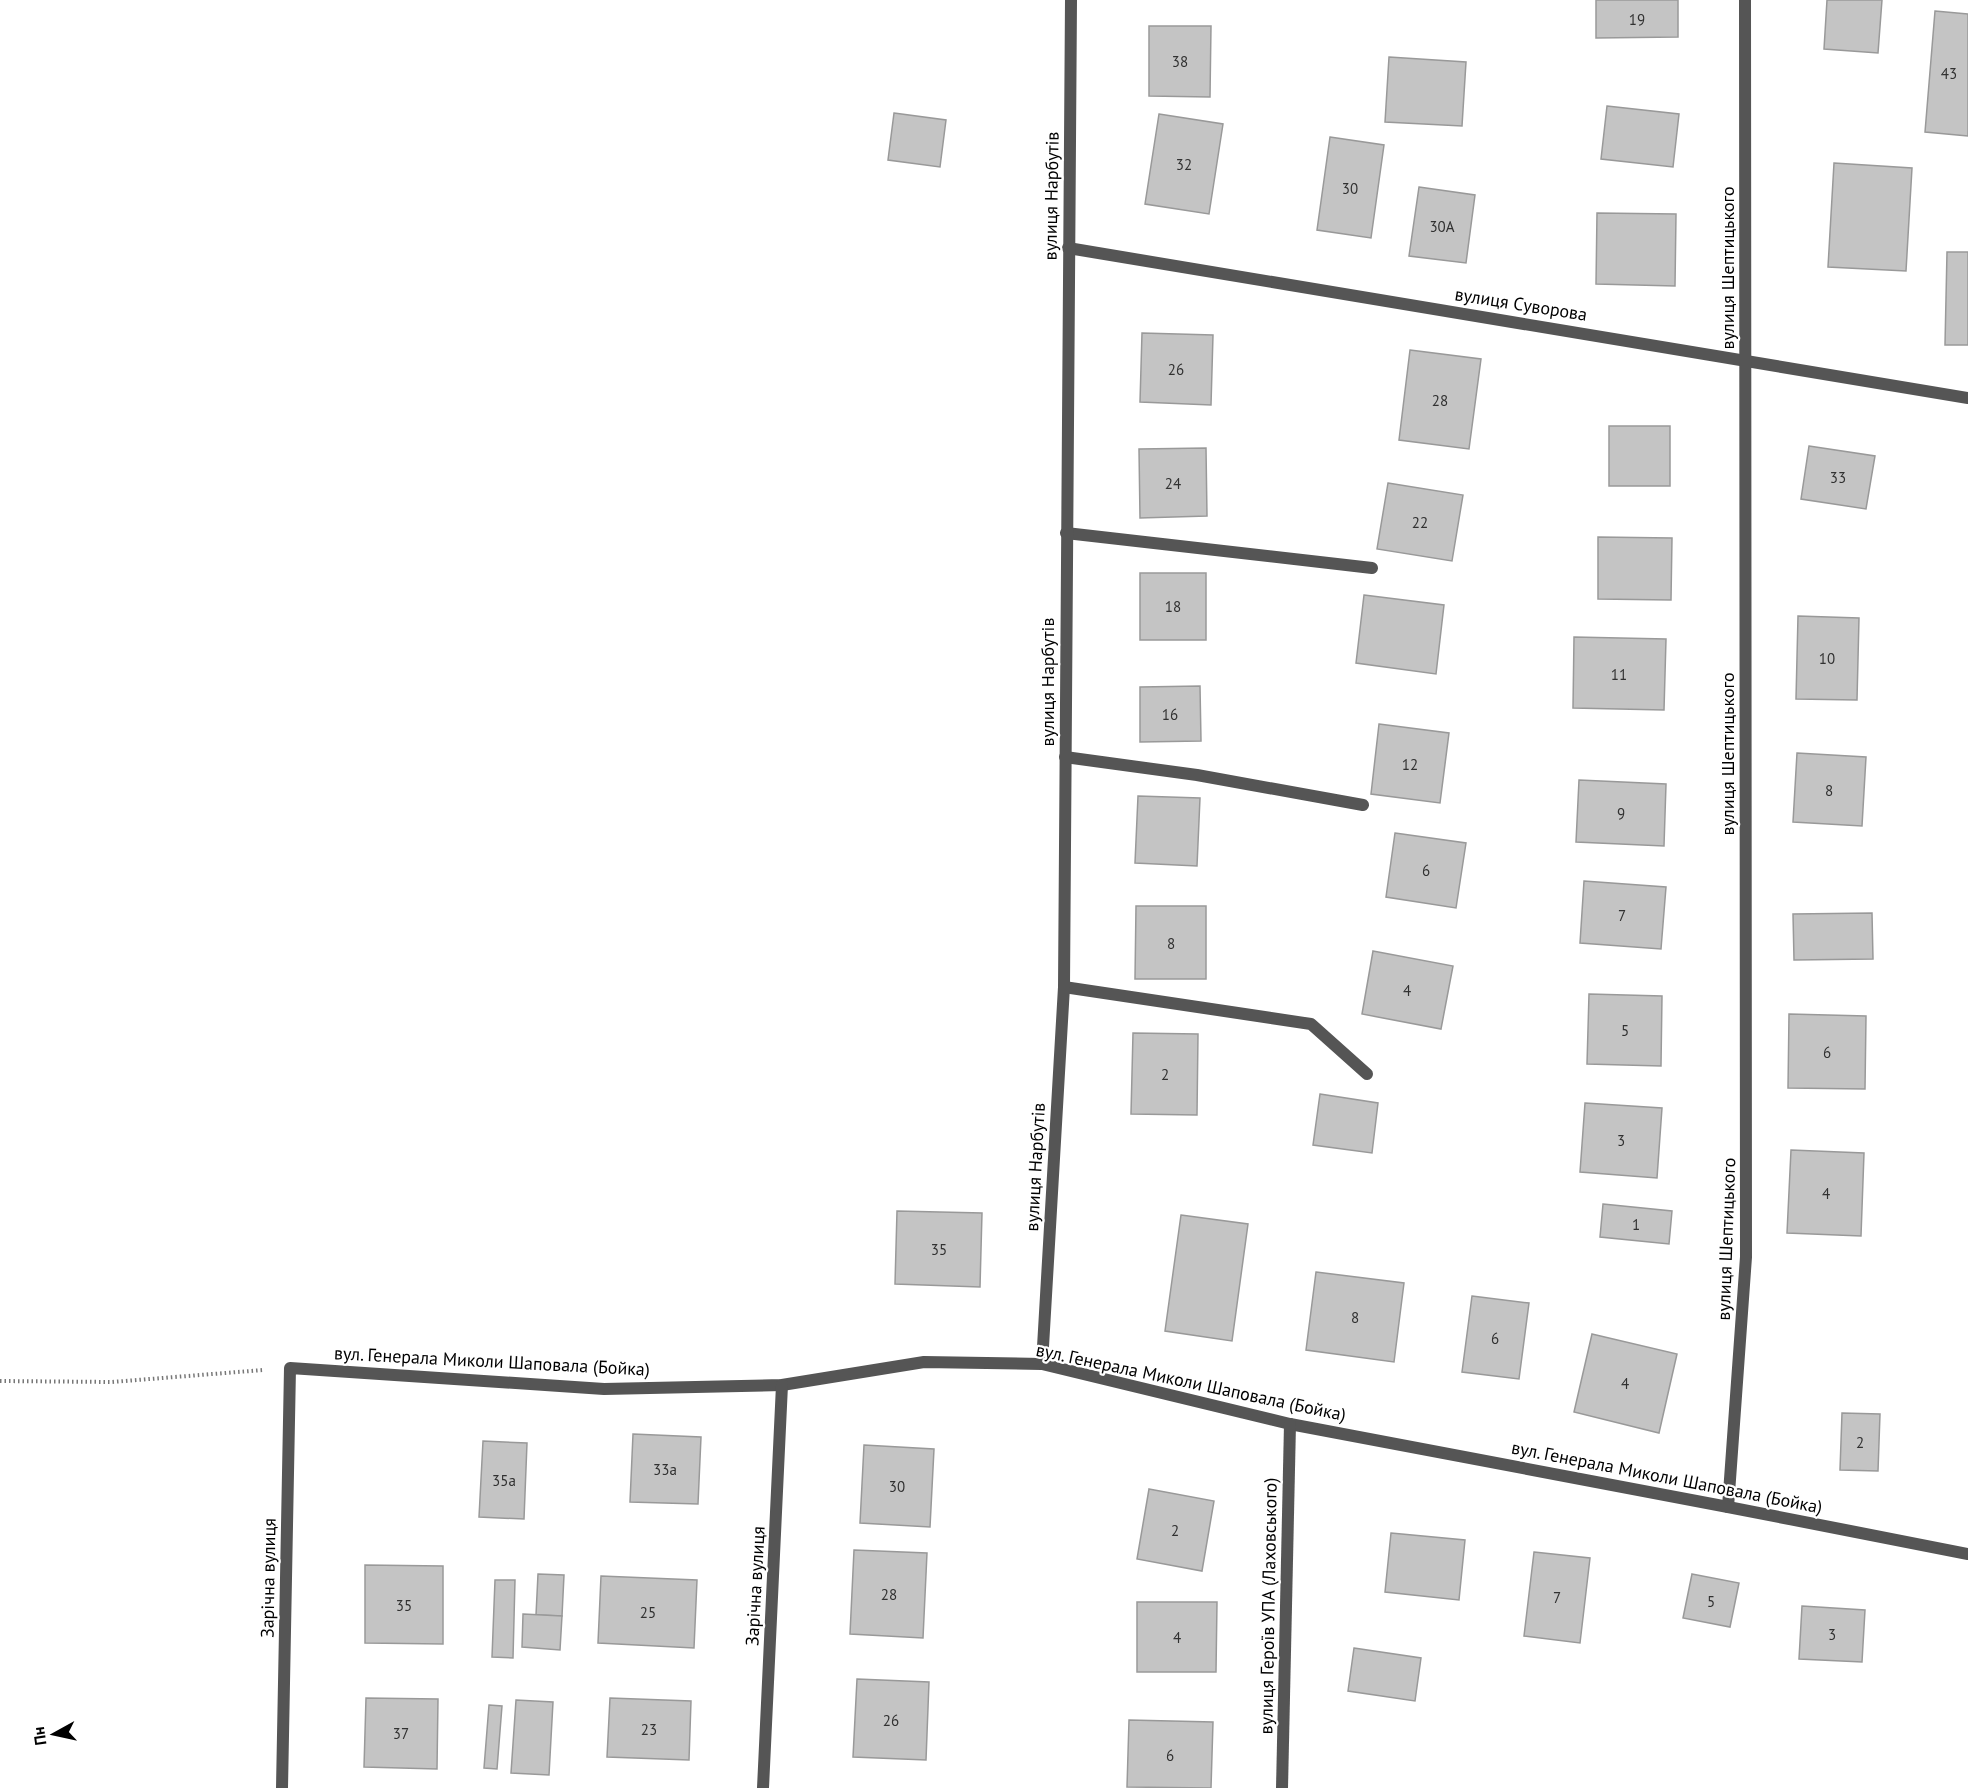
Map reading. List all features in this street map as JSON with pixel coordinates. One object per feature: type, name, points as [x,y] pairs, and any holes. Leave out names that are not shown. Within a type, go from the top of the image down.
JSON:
[{"type":"street","name":"вулиця Нарбутів","points":[[1042,1364],[1064,987],[1071,0]]},
{"type":"street","name":"вулиця Шептицького","points":[[1728,1507],[1746,1257],[1745,0]]},
{"type":"street","name":"вулиця Суворова","points":[[1068,248],[1745,359],[1968,398]]},
{"type":"street","points":[[1066,533],[1372,568]]},
{"type":"street","points":[[1065,757],[1197,775],[1363,805]]},
{"type":"street","points":[[1064,987],[1311,1024],[1368,1074]]},
{"type":"street","name":"вул. Генерала Миколи Шаповала (Бойка)","points":[[290,1368],[604,1389],[783,1385],[924,1362],[1042,1364],[1290,1424],[1968,1554]]},
{"type":"street","name":"Зарічна вулиця","points":[[282,1788],[290,1368]]},
{"type":"street","name":"Зарічна вулиця","points":[[763,1788],[783,1385]]},
{"type":"street","name":"вулиця Героїв УПА (Лаховського)","points":[[1282,1788],[1290,1424]]},
{"type":"path","points":[[0,1381],[112,1382],[290,1368]]},
{"type":"building","points":[[1596,0],[1678,0],[1678,37],[1596,38]]},
{"type":"building","points":[[1827,0],[1882,0],[1878,53],[1824,49]]},
{"type":"building","points":[[1935,11],[1968,14],[1968,136],[1925,132]]},
{"type":"building","points":[[1149,26],[1211,26],[1210,97],[1149,96]]},
{"type":"building","points":[[1389,57],[1466,62],[1462,126],[1385,122]]},
{"type":"building","points":[[1607,106],[1679,114],[1673,167],[1601,159]]},
{"type":"building","points":[[894,113],[946,120],[940,167],[888,160]]},
{"type":"building","points":[[1159,114],[1223,124],[1209,214],[1145,204]]},
{"type":"building","points":[[1330,137],[1384,145],[1371,238],[1317,230]]},
{"type":"building","points":[[1834,163],[1912,168],[1906,271],[1828,267]]},
{"type":"building","points":[[1419,187],[1475,195],[1466,263],[1409,256]]},
{"type":"building","points":[[1597,213],[1676,214],[1675,286],[1596,284]]},
{"type":"building","points":[[1947,252],[1968,252],[1968,345],[1945,345]]},
{"type":"building","points":[[1142,333],[1213,335],[1211,405],[1140,402]]},
{"type":"building","points":[[1410,350],[1481,359],[1469,449],[1399,440]]},
{"type":"building","points":[[1609,426],[1670,426],[1670,486],[1609,486]]},
{"type":"building","points":[[1809,446],[1875,456],[1866,509],[1801,499]]},
{"type":"building","points":[[1206,448],[1207,516],[1140,518],[1139,449]]},
{"type":"building","points":[[1388,483],[1463,495],[1452,561],[1377,549]]},
{"type":"building","points":[[1598,537],[1672,538],[1671,600],[1598,599]]},
{"type":"building","points":[[1140,573],[1206,573],[1206,640],[1140,640]]},
{"type":"building","points":[[1364,595],[1444,605],[1436,674],[1356,663]]},
{"type":"building","points":[[1798,616],[1859,618],[1857,700],[1796,699]]},
{"type":"building","points":[[1574,637],[1666,639],[1664,710],[1573,708]]},
{"type":"building","points":[[1200,686],[1201,741],[1140,742],[1140,687]]},
{"type":"building","points":[[1379,724],[1449,733],[1440,803],[1371,794]]},
{"type":"building","points":[[1797,753],[1866,757],[1862,826],[1793,822]]},
{"type":"building","points":[[1579,780],[1666,784],[1664,846],[1576,842]]},
{"type":"building","points":[[1138,796],[1200,798],[1197,866],[1135,863]]},
{"type":"building","points":[[1395,833],[1466,843],[1456,908],[1386,897]]},
{"type":"building","points":[[1584,881],[1666,887],[1661,949],[1580,943]]},
{"type":"building","points":[[1136,906],[1206,906],[1206,979],[1135,979]]},
{"type":"building","points":[[1872,913],[1873,959],[1794,960],[1793,914]]},
{"type":"building","points":[[1373,951],[1453,966],[1441,1029],[1362,1014]]},
{"type":"building","points":[[1589,994],[1662,996],[1661,1066],[1587,1064]]},
{"type":"building","points":[[1789,1014],[1866,1016],[1865,1089],[1788,1088]]},
{"type":"building","points":[[1133,1033],[1198,1034],[1197,1115],[1131,1114]]},
{"type":"building","points":[[1320,1094],[1378,1103],[1372,1153],[1313,1145]]},
{"type":"building","points":[[1585,1103],[1662,1108],[1657,1178],[1580,1172]]},
{"type":"building","points":[[1791,1150],[1864,1153],[1861,1236],[1787,1233]]},
{"type":"building","points":[[1603,1204],[1672,1211],[1669,1244],[1600,1237]]},
{"type":"building","points":[[897,1211],[982,1213],[980,1287],[895,1284]]},
{"type":"building","points":[[1181,1215],[1248,1224],[1232,1341],[1165,1331]]},
{"type":"building","points":[[1316,1272],[1404,1283],[1394,1362],[1306,1350]]},
{"type":"building","points":[[1472,1296],[1529,1303],[1519,1379],[1462,1372]]},
{"type":"building","points":[[1592,1334],[1677,1354],[1659,1433],[1574,1412]]},
{"type":"building","points":[[1842,1413],[1880,1414],[1878,1471],[1840,1470]]},
{"type":"building","points":[[633,1434],[701,1437],[698,1504],[630,1502]]},
{"type":"building","points":[[483,1441],[527,1443],[524,1519],[479,1517]]},
{"type":"building","points":[[864,1445],[934,1449],[930,1527],[860,1523]]},
{"type":"building","points":[[1149,1489],[1214,1501],[1202,1571],[1137,1559]]},
{"type":"building","points":[[1391,1533],[1465,1540],[1459,1600],[1385,1592]]},
{"type":"building","points":[[854,1550],[927,1553],[923,1638],[850,1634]]},
{"type":"building","points":[[1534,1552],[1590,1558],[1580,1643],[1524,1636]]},
{"type":"building","points":[[365,1565],[443,1566],[443,1644],[365,1643]]},
{"type":"building","points":[[538,1574],[564,1575],[562,1616],[536,1615]]},
{"type":"building","points":[[1692,1574],[1739,1583],[1730,1627],[1683,1618]]},
{"type":"building","points":[[601,1576],[697,1580],[694,1648],[598,1643]]},
{"type":"building","points":[[495,1580],[515,1580],[513,1658],[492,1657]]},
{"type":"building","points":[[1137,1602],[1217,1602],[1216,1672],[1137,1672]]},
{"type":"building","points":[[1802,1606],[1865,1610],[1862,1662],[1799,1659]]},
{"type":"building","points":[[523,1614],[562,1616],[560,1650],[522,1647]]},
{"type":"building","points":[[1354,1648],[1421,1658],[1415,1701],[1348,1691]]},
{"type":"building","points":[[857,1679],[929,1682],[926,1760],[853,1757]]},
{"type":"building","points":[[366,1698],[438,1699],[437,1769],[364,1767]]},
{"type":"building","points":[[610,1698],[691,1701],[689,1760],[607,1757]]},
{"type":"building","points":[[516,1700],[553,1702],[549,1775],[511,1773]]},
{"type":"building","points":[[489,1705],[502,1706],[497,1769],[484,1768]]},
{"type":"building","points":[[1129,1720],[1213,1722],[1211,1788],[1127,1787]]}]
